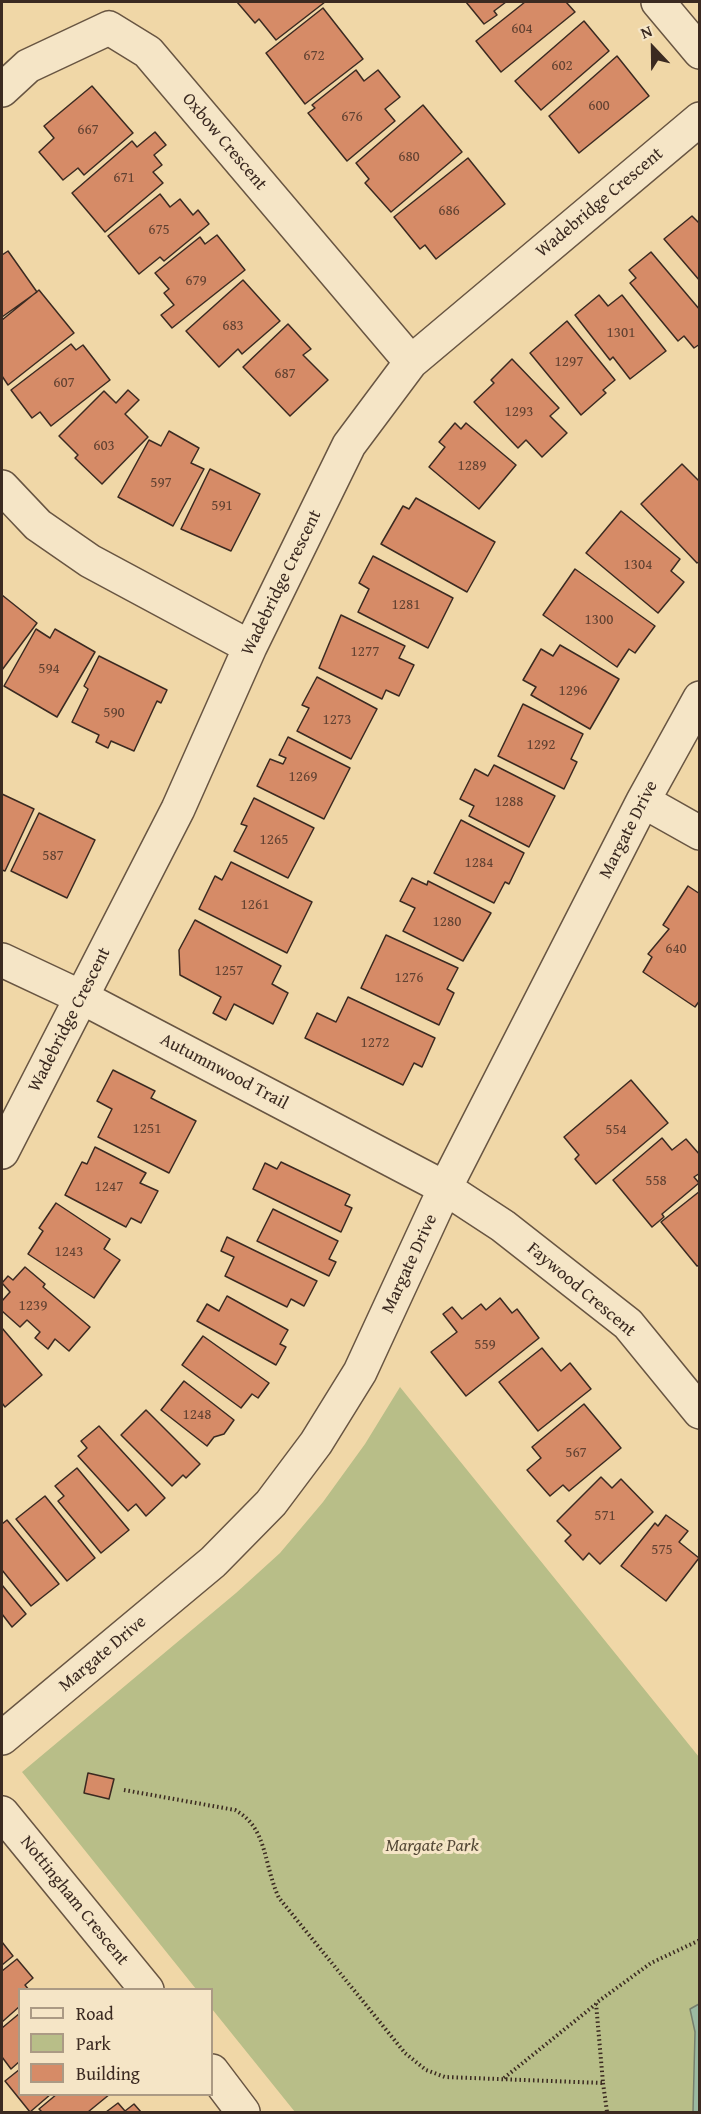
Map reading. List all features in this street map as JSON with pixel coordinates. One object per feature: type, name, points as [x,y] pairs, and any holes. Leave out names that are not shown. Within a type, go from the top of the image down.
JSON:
[{"type":"street","points":[[658,2],[699,52]]},
{"type":"street","name":"Oxbow Crescent","points":[[2,90],[28,66],[109,28],[148,52],[411,362]]},
{"type":"street","name":"Wadebridge Crescent","points":[[2,1152],[178,809],[250,647],[349,445],[411,362],[699,118]]},
{"type":"street","points":[[2,487],[38,525],[90,561],[250,647]]},
{"type":"street","name":"Margate Drive","points":[[2,1738],[213,1562],[271,1503],[316,1443],[360,1372],[445,1188],[699,699]]},
{"type":"street","points":[[644,801],[699,833]]},
{"type":"street","name":"Autumnwood Trail","points":[[2,960],[83,998],[445,1188]]},
{"type":"street","name":"Faywood Crescent","points":[[445,1188],[503,1226],[628,1324],[699,1412]]},
{"type":"street","name":"Nottingham Crescent","points":[[2,1813],[146,1988]]},
{"type":"street","points":[[213,2072],[243,2112]]},
{"type":"path","points":[[124,1790],[235,1810],[250,1818],[258,1830],[270,1877],[279,1898],[405,2053],[426,2070],[445,2077],[603,2084]]},
{"type":"path","points":[[504,2079],[596,2003],[651,1963],[699,1940]]},
{"type":"path","points":[[596,2003],[607,2112]]},
{"type":"green space","name":"Margate Park","points":[[400,1387],[699,1757],[700,2004],[690,2009],[695,2032],[693,2112],[295,2112],[213,2010],[213,1988],[195,1988],[22,1772],[236,1593],[280,1553],[323,1502],[365,1444]]},
{"type":"shaded area","points":[[699,2004],[699,2112],[693,2112],[695,2032],[690,2009]]},
{"type":"building","points":[[237,2],[325,2],[276,40],[259,19],[255,23]]},
{"type":"building","points":[[466,2],[506,2],[494,11],[497,15],[484,24]]},
{"type":"building","points":[[525,2],[566,2],[575,12],[501,72],[476,41]]},
{"type":"building","points":[[323,8],[363,59],[305,104],[266,53]]},
{"type":"building","points":[[584,21],[609,51],[541,110],[515,81]]},
{"type":"building","points":[[617,56],[649,96],[579,153],[549,116]]},
{"type":"building","points":[[356,70],[364,81],[378,70],[400,97],[385,109],[395,121],[347,161],[308,113],[315,108],[312,105]]},
{"type":"building","points":[[92,86],[133,133],[84,175],[78,168],[63,180],[39,152],[54,138],[44,126]]},
{"type":"building","points":[[423,105],[462,152],[391,212],[365,183],[369,179],[356,163]]},
{"type":"building","points":[[155,132],[166,145],[154,155],[162,165],[153,172],[163,183],[105,232],[72,193],[132,141],[137,147]]},
{"type":"building","points":[[468,158],[505,204],[436,259],[425,245],[420,249],[394,217]]},
{"type":"building","points":[[160,194],[170,207],[180,199],[193,215],[198,210],[209,224],[164,261],[160,257],[139,274],[108,236]]},
{"type":"building","points":[[692,216],[700,224],[700,281],[664,239]]},
{"type":"building","points":[[217,235],[245,270],[172,328],[161,315],[174,305],[164,293],[169,289],[155,273],[200,237],[205,244]]},
{"type":"building","points":[[8,251],[37,292],[2,317],[2,255]]},
{"type":"building","points":[[651,252],[700,310],[700,344],[694,348],[684,336],[678,341],[630,283],[636,278],[629,270]]},
{"type":"building","points":[[243,280],[280,321],[242,354],[238,349],[219,367],[186,331]]},
{"type":"building","points":[[39,290],[74,333],[8,385],[2,376],[2,320]]},
{"type":"building","points":[[599,295],[608,306],[622,295],[666,351],[630,379],[613,357],[610,360],[575,315]]},
{"type":"building","points":[[567,321],[615,380],[603,390],[606,393],[581,415],[530,353]]},
{"type":"building","points":[[288,324],[311,349],[303,355],[328,380],[290,416],[243,367]]},
{"type":"building","points":[[71,344],[76,350],[83,345],[110,380],[51,426],[40,412],[32,418],[11,390]]},
{"type":"building","points":[[512,359],[559,408],[550,416],[567,433],[542,457],[526,440],[518,448],[474,402],[494,383],[491,380]]},
{"type":"building","points":[[128,390],[139,400],[125,414],[148,437],[102,484],[75,458],[78,455],[59,436],[104,391],[116,403]]},
{"type":"building","points":[[455,423],[461,429],[466,423],[516,465],[479,509],[429,467],[445,447],[439,442]]},
{"type":"building","points":[[169,431],[199,448],[191,463],[204,469],[173,526],[118,497],[149,440],[161,446]]},
{"type":"building","points":[[682,464],[700,482],[700,561],[697,563],[641,504]]},
{"type":"building","points":[[210,469],[260,494],[231,551],[181,529]]},
{"type":"building","points":[[416,498],[495,542],[467,592],[381,544],[403,506],[409,509]]},
{"type":"building","points":[[621,511],[680,559],[671,571],[684,582],[658,613],[586,553]]},
{"type":"building","points":[[373,556],[453,598],[428,648],[358,612],[369,589],[359,583]]},
{"type":"building","points":[[575,569],[655,626],[635,653],[629,649],[617,667],[543,615]]},
{"type":"building","points":[[2,595],[37,623],[2,670]]},
{"type":"building","points":[[341,615],[405,646],[399,658],[414,665],[399,696],[386,690],[382,699],[319,668]]},
{"type":"building","points":[[36,629],[50,638],[55,629],[95,652],[57,717],[4,686]]},
{"type":"building","points":[[560,645],[619,679],[590,729],[531,695],[536,687],[523,680],[541,649],[553,656]]},
{"type":"building","points":[[99,656],[167,690],[161,703],[157,701],[134,751],[111,741],[108,748],[96,742],[99,735],[72,722],[88,689],[84,686]]},
{"type":"building","points":[[317,677],[377,709],[351,759],[297,731],[309,708],[302,705]]},
{"type":"building","points":[[523,704],[583,734],[571,759],[577,762],[564,789],[498,756]]},
{"type":"building","points":[[288,737],[350,768],[324,819],[257,786],[270,759],[283,764],[286,758],[279,755]]},
{"type":"building","points":[[494,765],[555,796],[529,847],[469,816],[474,806],[460,799],[475,769],[488,776]]},
{"type":"building","points":[[2,794],[34,809],[5,871],[2,870]]},
{"type":"building","points":[[254,798],[314,828],[288,878],[234,851],[247,826],[241,824]]},
{"type":"building","points":[[39,813],[95,840],[67,898],[11,871]]},
{"type":"building","points":[[461,820],[524,853],[509,884],[505,882],[494,903],[434,873]]},
{"type":"building","points":[[231,862],[312,902],[287,953],[199,909],[215,876],[222,880]]},
{"type":"building","points":[[412,878],[427,885],[428,881],[491,913],[463,961],[403,931],[415,908],[400,901]]},
{"type":"building","points":[[688,886],[700,894],[700,1000],[695,1007],[643,972],[652,957],[648,954],[669,929],[663,925]]},
{"type":"building","points":[[195,920],[281,966],[272,984],[288,993],[273,1024],[234,1004],[226,1020],[213,1013],[221,997],[180,975],[179,950]]},
{"type":"building","points":[[386,935],[458,968],[447,989],[454,993],[439,1025],[361,988]]},
{"type":"building","points":[[348,997],[435,1038],[422,1067],[414,1063],[403,1085],[305,1038],[317,1013],[336,1022]]},
{"type":"building","points":[[113,1070],[155,1091],[151,1098],[196,1121],[169,1173],[98,1137],[112,1109],[97,1101]]},
{"type":"building","points":[[631,1080],[668,1123],[596,1184],[575,1159],[579,1155],[564,1137]]},
{"type":"building","points":[[662,1138],[672,1150],[686,1139],[700,1155],[700,1173],[694,1177],[699,1183],[662,1214],[664,1217],[652,1227],[613,1180]]},
{"type":"building","points":[[95,1147],[146,1173],[140,1183],[158,1191],[141,1223],[131,1218],[126,1227],[65,1195],[82,1162],[87,1164]]},
{"type":"building","points":[[281,1162],[350,1195],[345,1205],[352,1208],[341,1232],[253,1189],[265,1163],[277,1169]]},
{"type":"building","points":[[700,1191],[700,1265],[697,1266],[661,1222]]},
{"type":"building","points":[[56,1203],[110,1239],[104,1249],[120,1260],[94,1298],[28,1254],[43,1231],[39,1228]]},
{"type":"building","points":[[273,1209],[338,1241],[329,1259],[336,1262],[329,1276],[257,1241]]},
{"type":"building","points":[[227,1237],[317,1281],[304,1306],[291,1299],[287,1307],[225,1276],[234,1257],[221,1251]]},
{"type":"building","points":[[25,1267],[45,1284],[43,1287],[90,1327],[69,1351],[55,1339],[48,1349],[35,1338],[40,1332],[27,1320],[20,1327],[2,1311],[2,1301],[10,1292],[2,1283],[8,1276],[13,1280]]},
{"type":"building","points":[[227,1296],[288,1330],[280,1344],[286,1347],[276,1365],[197,1321],[207,1304],[219,1311]]},
{"type":"building","points":[[500,1298],[512,1313],[517,1309],[539,1338],[466,1396],[431,1352],[457,1332],[443,1314],[452,1307],[462,1319],[481,1304],[486,1310]]},
{"type":"building","points":[[2,1328],[42,1375],[5,1407],[2,1403]]},
{"type":"building","points":[[203,1336],[269,1383],[258,1398],[252,1394],[241,1408],[182,1365]]},
{"type":"building","points":[[542,1348],[561,1371],[570,1363],[591,1389],[538,1431],[499,1382]]},
{"type":"building","points":[[184,1381],[234,1420],[224,1434],[214,1437],[207,1446],[161,1410]]},
{"type":"building","points":[[584,1404],[621,1448],[569,1491],[563,1485],[550,1496],[527,1470],[541,1458],[532,1447]]},
{"type":"building","points":[[146,1410],[200,1464],[186,1478],[183,1475],[172,1486],[121,1435]]},
{"type":"building","points":[[99,1426],[165,1498],[146,1516],[136,1504],[128,1511],[78,1456],[87,1448],[81,1441]]},
{"type":"building","points":[[77,1468],[129,1530],[101,1553],[58,1501],[64,1496],[55,1486]]},
{"type":"building","points":[[601,1477],[612,1488],[621,1479],[653,1512],[600,1564],[589,1553],[583,1560],[565,1541],[571,1535],[557,1521]]},
{"type":"building","points":[[45,1496],[95,1558],[67,1581],[16,1519]]},
{"type":"building","points":[[666,1515],[688,1531],[679,1542],[699,1558],[666,1601],[621,1566],[655,1523],[658,1526]]},
{"type":"building","points":[[7,1520],[59,1584],[31,1606],[2,1570],[2,1524]]},
{"type":"building","points":[[2,1585],[26,1614],[12,1627],[2,1614]]},
{"type":"building","points":[[88,1773],[114,1779],[109,1799],[84,1793]]},
{"type":"building","points":[[2,1942],[13,1956],[2,1965]]},
{"type":"building","points":[[17,1959],[33,1978],[25,1985],[27,1988],[18,1988],[18,2008],[2,2022],[2,1971]]},
{"type":"building","points":[[18,2015],[18,2063],[11,2069],[2,2057],[2,2028]]},
{"type":"building","points":[[18,2071],[18,2096],[49,2096],[30,2112],[5,2081]]},
{"type":"building","points":[[55,2096],[108,2096],[88,2112],[42,2112],[39,2109]]},
{"type":"building","points":[[118,2103],[125,2111],[134,2104],[141,2112],[106,2112]]}]
